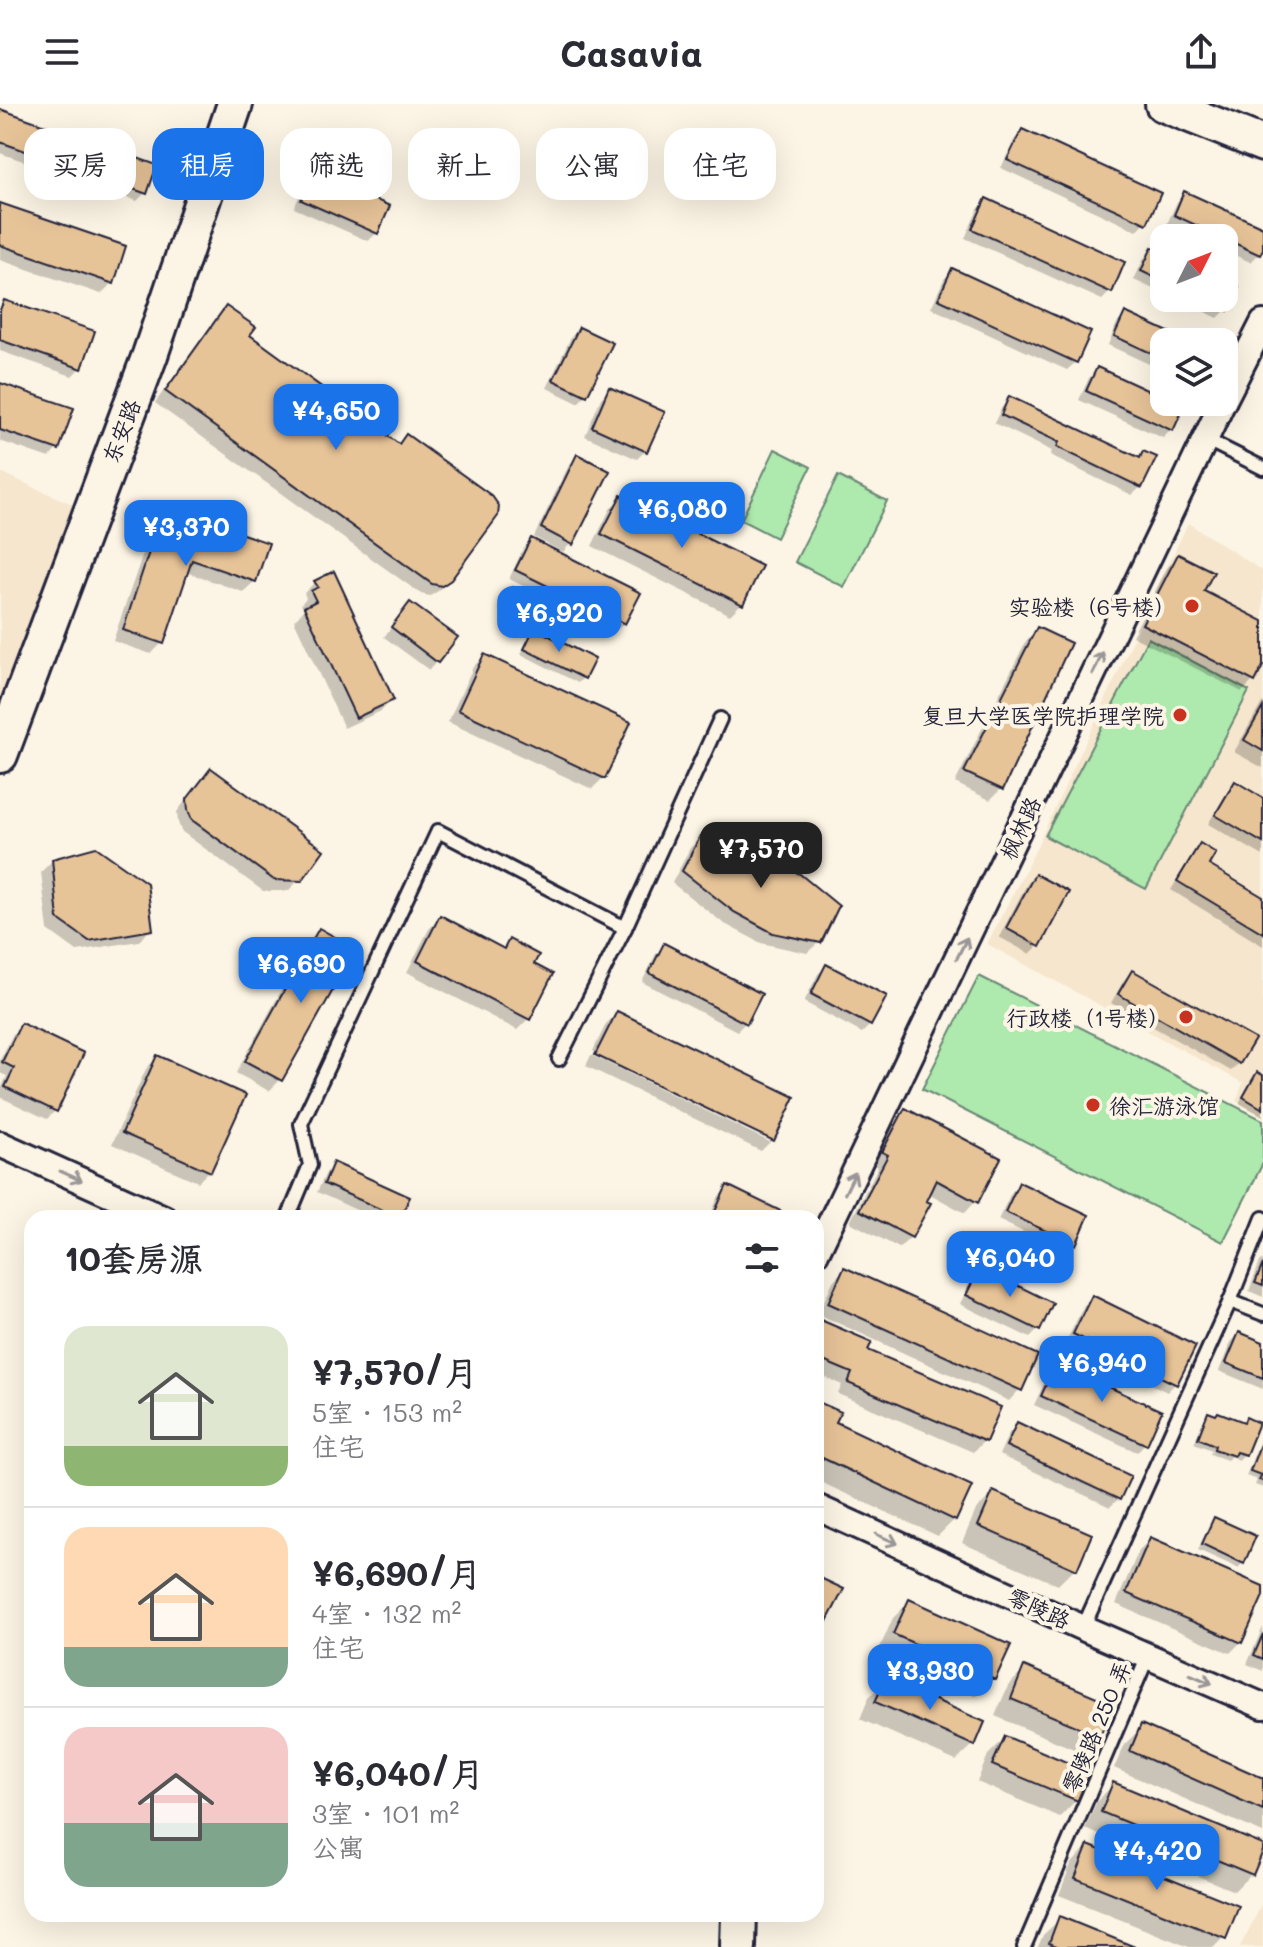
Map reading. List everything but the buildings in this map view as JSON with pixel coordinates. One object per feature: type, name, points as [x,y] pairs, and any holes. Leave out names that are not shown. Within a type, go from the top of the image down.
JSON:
[{"type":"street","name":"东安路","points":[[0,755],[150,355],[235,104]]},
{"type":"street","points":[[1163,104],[1263,144]]},
{"type":"street","name":"枫林路","points":[[1238,373],[1263,323]]},
{"type":"street","name":"枫林路","points":[[824,1236],[1216,416]]},
{"type":"street","points":[[0,1144],[146,1210]]},
{"type":"street","name":"零陵路","points":[[824,1511],[1263,1706]]},
{"type":"street","points":[[738,1947],[739,1922]]},
{"type":"lane","points":[[1205,439],[1263,468]]},
{"type":"lane","points":[[559,1059],[625,928],[720,719]]},
{"type":"lane","points":[[291,1210],[310,1165],[301,1124],[438,831],[625,928]]},
{"type":"lane","points":[[1083,1628],[1230,1301],[1263,1220]]},
{"type":"lane","points":[[1230,1301],[1263,1314]]},
{"type":"lane","name":"零陵路 250 弄","points":[[1024,1947],[1148,1656]]},
{"type":"shaded area","points":[[0,472],[85,510],[0,705]]},
{"type":"shaded area","name":"复旦大学医学院护理学院","points":[[1188,523],[1263,571],[1263,1116],[1236,1101],[1243,1083],[987,944],[1031,859]]},
{"type":"shaded area","points":[[1263,1902],[1263,1947],[1240,1947]]},
{"type":"green space","points":[[775,449],[811,467],[776,538],[741,520]]},
{"type":"green space","points":[[838,476],[887,501],[844,587],[795,562]]},
{"type":"green space","points":[[1148,638],[1249,691],[1146,889],[1045,836]]},
{"type":"green space","name":"徐汇游泳馆","points":[[979,976],[1263,1120],[1263,1163],[1223,1242],[922,1089]]},
{"type":"place","name":"实验楼（6号楼）","points":[[1192,606]]},
{"type":"place","name":"复旦大学医学院护理学院","points":[[1180,715]]},
{"type":"place","name":"行政楼（1号楼）","points":[[1186,1017]]},
{"type":"place","name":"徐汇游泳馆","points":[[1093,1105]]}]
